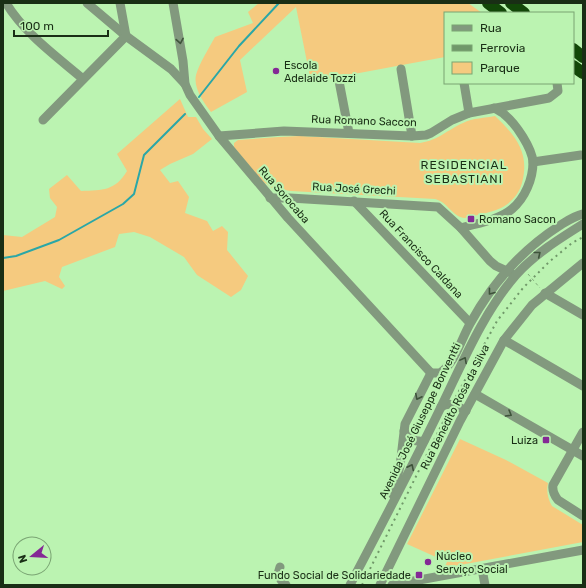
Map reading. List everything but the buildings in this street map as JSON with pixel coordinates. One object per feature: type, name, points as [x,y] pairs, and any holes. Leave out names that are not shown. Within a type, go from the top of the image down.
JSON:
[{"type":"highway","points":[[488,3],[500,12]]},
{"type":"highway","points":[[511,3],[523,12]]},
{"type":"highway","points":[[574,50],[583,57]]},
{"type":"highway","points":[[574,67],[583,73]]},
{"type":"street","points":[[6,3],[27,30],[83,79]]},
{"type":"street","points":[[87,3],[126,36],[171,69],[185,84]]},
{"type":"street","points":[[120,3],[126,36]]},
{"type":"street","name":"Rua Sorocaba","points":[[173,3],[183,60],[185,84],[190,95],[219,136],[270,198],[435,373],[448,378],[450,389]]},
{"type":"street","points":[[43,120],[126,36]]},
{"type":"street","points":[[401,69],[412,136]]},
{"type":"street","points":[[339,81],[349,132]]},
{"type":"street","points":[[464,84],[469,113]]},
{"type":"street","name":"Rua Romano Saccon","points":[[219,136],[284,131],[349,132],[412,136],[426,135],[452,120],[469,113],[550,98],[557,87]]},
{"type":"street","points":[[494,108],[505,115],[520,132],[525,141],[533,162],[528,188],[520,202],[505,214],[461,228],[496,266],[506,272],[519,272]]},
{"type":"street","points":[[533,162],[581,155]]},
{"type":"street","name":"Rua José Grechi","points":[[270,198],[354,201],[438,207],[461,228]]},
{"type":"street","name":"Rua Francisco Caldana","points":[[354,201],[470,323]]},
{"type":"street","name":"Avenida José Giuseppe Bonventti","points":[[388,514],[400,466],[407,418],[435,373],[450,363],[470,323],[483,302],[506,272],[539,240],[571,219],[583,214]]},
{"type":"street","name":"Avenida José Giuseppe Bonventti","points":[[388,514],[492,308],[519,272],[541,252],[583,224]]},
{"type":"street","name":"Rua Benedito Rosa da Silva","points":[[380,585],[466,411],[504,340],[532,305],[583,263]]},
{"type":"street","points":[[545,293],[583,315]]},
{"type":"street","points":[[504,340],[583,386]]},
{"type":"street","points":[[450,389],[452,404]]},
{"type":"street","points":[[475,394],[583,456]]},
{"type":"street","points":[[441,407],[446,404],[452,404],[466,411]]},
{"type":"street","points":[[404,431],[412,440],[424,441]]},
{"type":"street","points":[[583,432],[552,489],[558,500],[583,516]]},
{"type":"street","points":[[350,585],[388,514]]},
{"type":"street","points":[[392,585],[583,550]]},
{"type":"street","points":[[280,567],[278,574],[286,585]]},
{"type":"street","points":[[482,569],[485,585]]},
{"type":"path","points":[[519,272],[545,293]]},
{"type":"green space","points":[[259,3],[468,3],[481,12],[444,12],[444,57],[311,82],[296,7],[240,60],[247,92],[211,112],[200,95],[196,85],[195,80],[199,66],[215,37],[253,23],[248,12]]},
{"type":"green space","points":[[180,99],[188,117],[196,117],[203,129],[212,139],[193,154],[160,170],[170,183],[178,181],[189,197],[185,213],[207,221],[213,231],[222,226],[228,232],[227,250],[248,276],[241,290],[231,297],[197,275],[184,257],[150,237],[134,232],[119,234],[115,247],[62,267],[59,277],[65,286],[62,289],[45,281],[3,291],[3,235],[22,237],[55,217],[57,207],[50,198],[49,189],[67,175],[81,191],[102,190],[113,186],[127,171],[117,154]]},
{"type":"green space","points":[[495,116],[515,138],[523,154],[524,172],[521,187],[517,194],[505,206],[465,218],[457,215],[443,203],[435,199],[291,191],[272,188],[262,181],[234,147],[234,143],[238,140],[300,136],[420,143],[432,140],[467,121]]},
{"type":"green space","points":[[460,439],[506,460],[548,483],[547,489],[549,501],[552,506],[583,525],[583,542],[444,568],[447,562],[407,544]]},
{"type":"waterway","points":[[199,97],[239,46],[279,3]]},
{"type":"waterway","points":[[3,258],[16,256],[59,240],[123,204],[134,194],[144,155],[185,114]]},
{"type":"railway","points":[[362,585],[452,404],[497,321],[523,288],[549,262],[572,243],[583,237]]},
{"type":"place","name":"Escola Adelaide Tozzi","points":[[276,71]]},
{"type":"place","name":"Romano Sacon","points":[[471,219]]},
{"type":"place","name":"Luiza","points":[[546,440]]},
{"type":"place","name":"Núcleo Serviço Social","points":[[428,562]]},
{"type":"place","name":"Fundo Social de Solidariedade","points":[[419,575]]},
{"type":"district","name":"RESIDENCIAL SEBASTIANI","points":[[464,172]]}]
